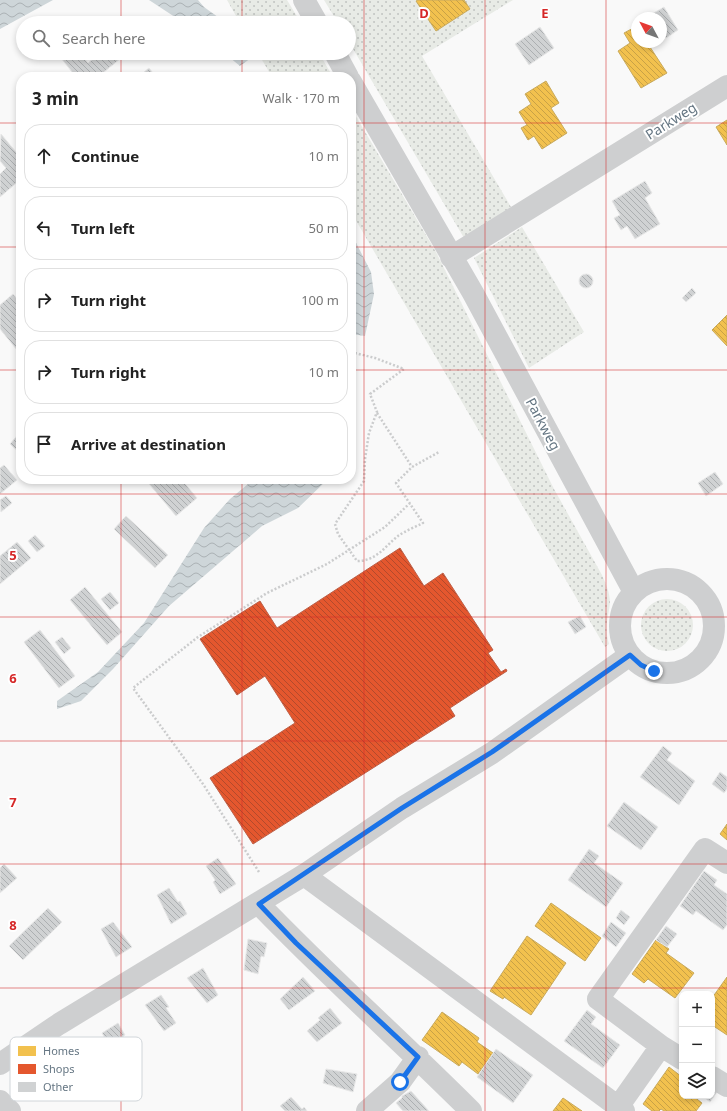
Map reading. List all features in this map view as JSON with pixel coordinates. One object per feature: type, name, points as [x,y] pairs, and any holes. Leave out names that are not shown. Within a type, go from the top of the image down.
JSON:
[{"type":"street","points":[[304,0],[313,16]]},
{"type":"street","points":[[338,60],[345,72]]},
{"type":"street","name":"Parkweg","points":[[451,257],[727,86]]},
{"type":"street","name":"Parkweg","points":[[356,91],[473,293],[634,592]]},
{"type":"street","points":[[662,578],[678,580],[693,586],[705,596],[721,626],[706,653],[696,664],[683,671],[668,673],[654,671],[641,665],[630,655],[623,643],[620,630],[621,616],[626,603],[634,592],[647,583],[662,578]]},
{"type":"street","points":[[40,1037],[304,875],[402,808],[492,752],[630,655]]},
{"type":"street","points":[[679,1057],[661,1046],[598,999],[706,849],[727,864]]},
{"type":"street","points":[[304,875],[621,1109],[661,1046]]},
{"type":"street","points":[[266,899],[296,943],[418,1057],[471,1111]]},
{"type":"street","points":[[0,1064],[10,1057]]},
{"type":"street","points":[[367,1111],[375,1106],[400,1082],[418,1057]]},
{"type":"street","points":[[715,1079],[727,1086]]},
{"type":"street","points":[[0,1101],[10,1111]]},
{"type":"path","points":[[356,353],[375,358],[404,369],[370,394],[376,412],[412,467]]},
{"type":"path","points":[[376,412],[369,433],[365,459],[364,481],[357,495],[335,524],[338,534],[348,551],[357,561],[364,561],[385,550],[398,536],[423,523],[396,483],[412,467],[439,452]]},
{"type":"path","points":[[266,899],[203,784],[133,688],[198,637],[260,597],[327,564],[348,551],[385,527],[410,503]]},
{"type":"shaded area","points":[[227,0],[287,0],[297,16],[236,16]]},
{"type":"shaded area","points":[[324,0],[513,0],[422,56],[511,207],[464,238],[356,54],[356,16],[334,16]]},
{"type":"shaded area","points":[[262,60],[323,60],[330,72],[269,72]]},
{"type":"shaded area","points":[[356,116],[436,252],[554,489],[602,575],[609,592],[610,599],[607,619],[609,644],[605,647],[356,221]]},
{"type":"shaded area","points":[[522,227],[584,332],[529,368],[474,258]]},
{"type":"shaded area","points":[[662,599],[672,599],[686,606],[693,620],[693,630],[686,644],[672,651],[662,651],[652,647],[645,640],[641,630],[641,620],[645,610],[652,603]]},
{"type":"water","points":[[0,0],[53,0],[24,16],[16,16],[16,20],[0,29]]},
{"type":"water","points":[[149,0],[198,0],[204,7],[216,16],[173,16]]},
{"type":"water","points":[[233,60],[248,60],[240,66]]},
{"type":"water","points":[[356,243],[371,272],[374,294],[365,336],[356,335]]},
{"type":"water","points":[[248,484],[323,484],[298,508],[262,526],[169,606],[113,669],[81,701],[57,709],[57,701],[98,672],[144,623],[204,528],[230,499]]},
{"type":"building: Homes","points":[[464,0],[470,9],[436,31],[416,1]]},
{"type":"building: Homes","points":[[631,29],[631,48],[651,48],[667,73],[641,88],[618,51],[630,43],[624,33]]},
{"type":"building: Homes","points":[[546,81],[559,103],[551,108],[567,133],[542,149],[534,136],[528,140],[521,128],[527,125],[519,112],[531,104],[525,94]]},
{"type":"building: Homes","points":[[727,120],[727,145],[716,127]]},
{"type":"building: Homes","points":[[727,315],[727,346],[712,330]]},
{"type":"building: Homes","points":[[727,824],[727,840],[720,834]]},
{"type":"building: Homes","points":[[551,903],[601,938],[585,961],[535,926]]},
{"type":"building: Homes","points":[[527,936],[566,963],[531,1015],[504,997],[503,999],[490,991]]},
{"type":"building: Homes","points":[[656,940],[669,949],[666,953],[694,973],[675,998],[648,979],[644,983],[632,974]]},
{"type":"building: Homes","points":[[727,977],[727,1035],[715,1027],[715,994]]},
{"type":"building: Homes","points":[[442,1012],[479,1038],[477,1042],[493,1053],[478,1074],[462,1062],[459,1066],[422,1040]]},
{"type":"building: Homes","points":[[669,1067],[679,1075],[679,1099],[697,1099],[702,1103],[696,1111],[664,1111],[661,1109],[659,1111],[652,1111],[643,1104]]},
{"type":"building: Homes","points":[[563,1098],[582,1111],[553,1111]]},
{"type":"building: Shops","points":[[400,548],[424,586],[443,573],[493,650],[488,653],[501,672],[506,669],[507,671],[450,708],[455,716],[253,844],[210,778],[295,723],[265,676],[237,695],[200,639],[260,601],[277,628]]},
{"type":"building: Other","points":[[664,7],[678,30],[667,37],[667,12],[655,12]]},
{"type":"building: Other","points":[[540,27],[554,48],[529,65],[515,44]]},
{"type":"building: Other","points":[[63,60],[85,60],[88,63],[92,60],[119,60],[104,72],[72,72]]},
{"type":"building: Other","points":[[149,68],[152,72],[144,72]]},
{"type":"building: Other","points":[[1,134],[16,152],[16,183],[0,197],[0,174],[6,168],[0,161]]},
{"type":"building: Other","points":[[645,181],[652,193],[645,198],[660,224],[635,239],[627,226],[621,230],[614,218],[620,215],[612,201]]},
{"type":"building: Other","points":[[583,274],[589,274],[593,278],[593,284],[589,288],[583,288],[579,284],[579,278]]},
{"type":"building: Other","points":[[692,288],[696,293],[686,302],[682,298]]},
{"type":"building: Other","points":[[13,294],[16,298],[16,349],[0,329],[0,305]]},
{"type":"building: Other","points":[[16,437],[16,449],[10,444]]},
{"type":"building: Other","points":[[4,465],[16,481],[0,494],[0,468]]},
{"type":"building: Other","points":[[715,472],[723,484],[706,496],[698,483]]},
{"type":"building: Other","points":[[149,484],[185,484],[197,498],[176,516]]},
{"type":"building: Other","points":[[6,496],[12,503],[1,512],[0,500]]},
{"type":"building: Other","points":[[126,516],[168,555],[155,568],[114,529]]},
{"type":"building: Other","points":[[35,535],[45,546],[37,552],[28,541]]},
{"type":"building: Other","points":[[17,542],[31,558],[0,584],[0,556]]},
{"type":"building: Other","points":[[85,587],[122,632],[107,645],[70,600]]},
{"type":"building: Other","points":[[110,592],[119,603],[110,610],[101,599]]},
{"type":"building: Other","points":[[580,616],[586,627],[575,634],[568,622]]},
{"type":"building: Other","points":[[40,630],[75,676],[59,688],[24,642]]},
{"type":"building: Other","points":[[62,637],[71,648],[64,654],[55,642]]},
{"type":"building: Other","points":[[663,746],[672,753],[667,760],[695,781],[679,805],[640,777]]},
{"type":"building: Other","points":[[720,772],[727,777],[727,789],[724,793],[712,784]]},
{"type":"building: Other","points":[[624,802],[658,827],[641,850],[607,826]]},
{"type":"building: Other","points":[[589,849],[599,856],[594,863],[623,883],[606,907],[568,880]]},
{"type":"building: Other","points":[[218,858],[236,884],[220,894],[213,882],[215,880],[206,866]]},
{"type":"building: Other","points":[[4,864],[17,878],[0,893],[0,868]]},
{"type":"building: Other","points":[[704,871],[717,880],[714,885],[727,894],[727,925],[723,930],[696,911],[693,915],[680,906]]},
{"type":"building: Other","points":[[169,888],[178,902],[180,901],[187,914],[171,924],[157,895]]},
{"type":"building: Other","points":[[48,908],[62,922],[23,960],[9,946]]},
{"type":"building: Other","points":[[621,910],[630,917],[624,925],[616,918]]},
{"type":"building: Other","points":[[113,922],[132,947],[116,957],[101,929]]},
{"type":"building: Other","points":[[611,922],[626,933],[616,947],[602,936]]},
{"type":"building: Other","points":[[666,926],[677,934],[667,947],[656,940]]},
{"type":"building: Other","points":[[248,939],[267,943],[264,957],[261,956],[258,974],[244,970]]},
{"type":"building: Other","points":[[203,968],[218,995],[207,1003],[187,978]]},
{"type":"building: Other","points":[[303,977],[315,991],[289,1010],[280,999]]},
{"type":"building: Other","points":[[161,995],[169,1007],[166,1008],[176,1023],[164,1031],[145,1005]]},
{"type":"building: Other","points":[[330,1008],[342,1023],[317,1042],[307,1031],[320,1020],[318,1018]]},
{"type":"building: Other","points":[[587,1010],[596,1017],[591,1024],[620,1045],[603,1068],[564,1041]]},
{"type":"building: Other","points":[[118,1023],[125,1035],[124,1037],[104,1037],[102,1033]]},
{"type":"building: Other","points":[[496,1049],[533,1075],[513,1103],[477,1077]]},
{"type":"building: Other","points":[[326,1069],[357,1074],[353,1092],[323,1083]]},
{"type":"building: Other","points":[[715,1086],[719,1089],[715,1095]]},
{"type":"building: Other","points":[[411,1091],[429,1111],[403,1111],[396,1103],[402,1098],[402,1096]]},
{"type":"building: Other","points":[[291,1097],[302,1109],[304,1107],[307,1111],[285,1111],[280,1106]]},
{"type":"route","points":[[400,1082],[418,1057],[296,943],[259,904],[402,808],[492,752],[630,655],[641,665],[654,671]]}]
